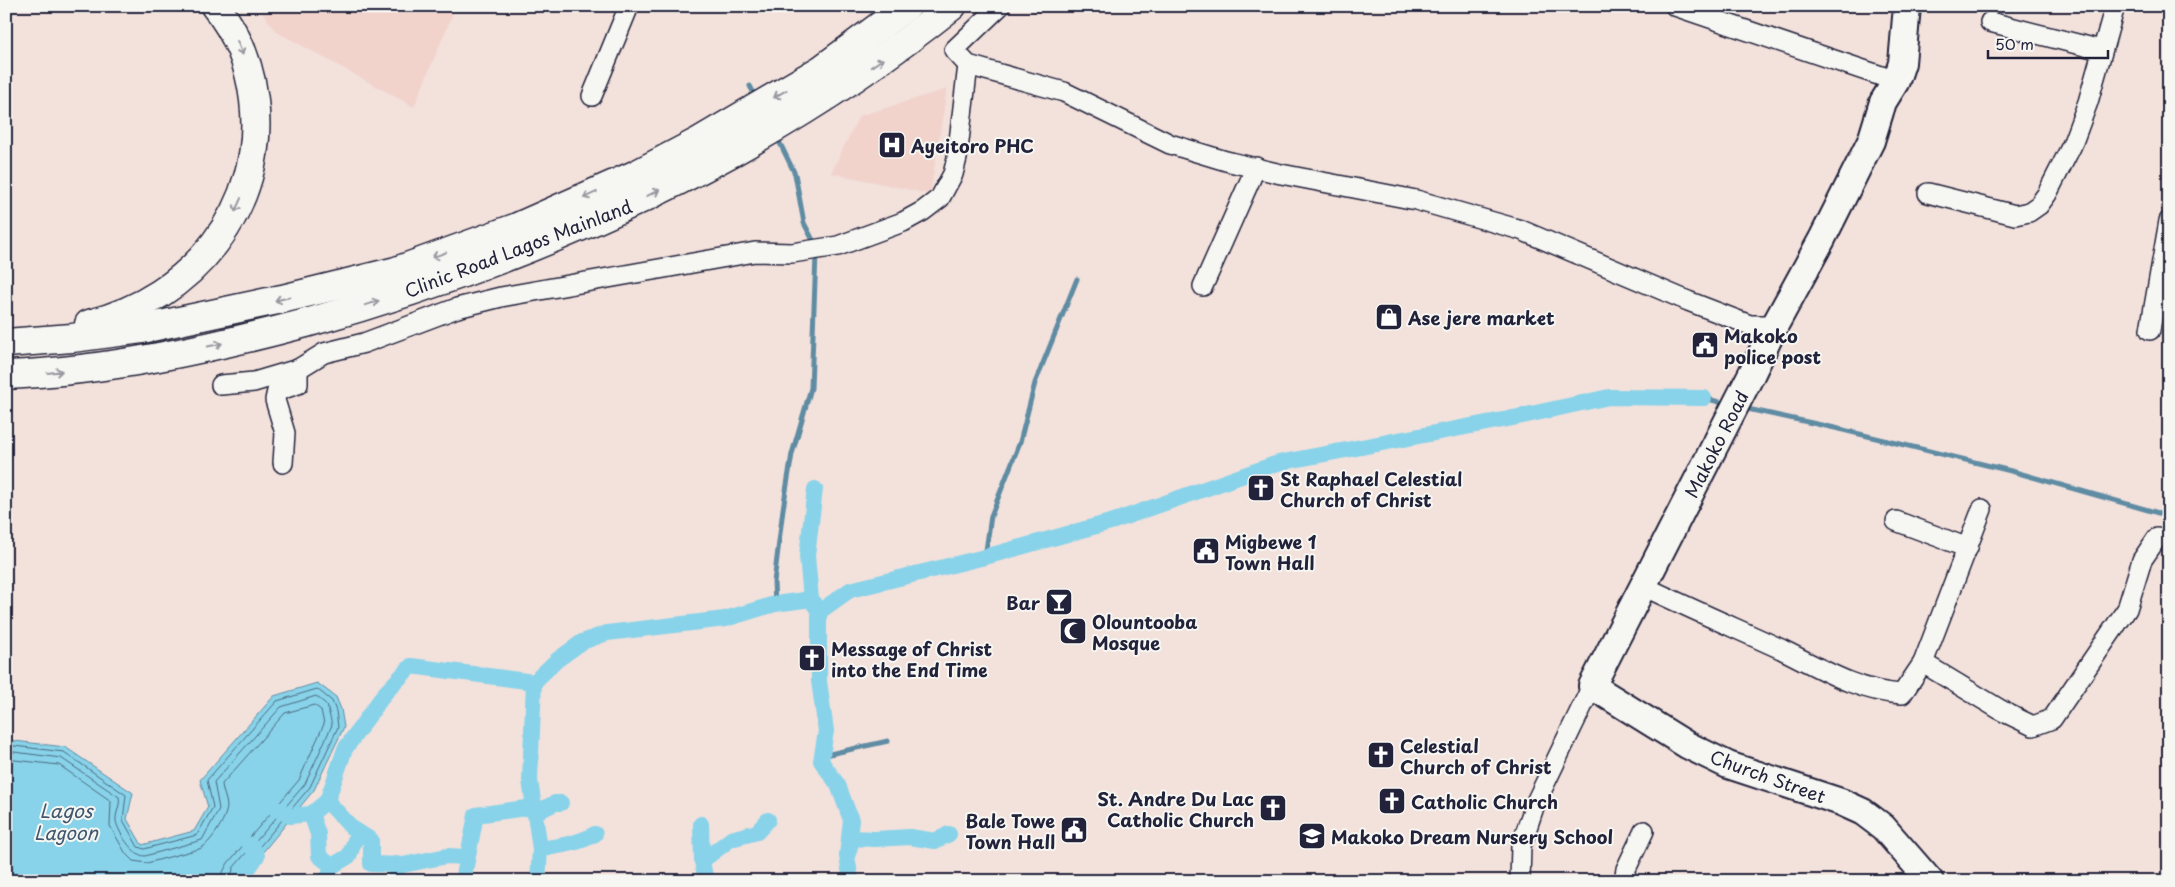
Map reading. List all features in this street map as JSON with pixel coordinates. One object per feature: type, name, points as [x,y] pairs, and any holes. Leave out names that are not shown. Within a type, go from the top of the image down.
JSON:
[{"type":"main road","points":[[9,342],[105,320],[150,301],[178,281],[200,261],[237,208],[248,181],[256,148],[256,113],[252,81],[243,56],[233,30],[215,6]]},
{"type":"main road","name":"Clinic Road Lagos Mainland","points":[[829,80],[907,6]]},
{"type":"main road","name":"Clinic Road Lagos Mainland","points":[[6,375],[48,373],[176,354],[256,336],[408,293],[490,263],[591,222],[829,80],[896,51],[952,6]]},
{"type":"main road","name":"Clinic Road Lagos Mainland","points":[[9,342],[72,338],[142,329],[282,299],[396,271],[515,228],[637,174],[704,154]]},
{"type":"street","points":[[592,96],[629,6]]},
{"type":"street","points":[[1000,6],[954,50],[968,65],[1064,92],[1170,144],[1226,161],[1416,200],[1521,230],[1688,301],[1750,325],[1775,325]]},
{"type":"street","points":[[1675,6],[1896,81]]},
{"type":"street","name":"Makoko Road","points":[[1520,881],[1521,846],[1535,804],[1592,686],[1775,325],[1822,239],[1871,142],[1883,102],[1896,81],[1902,63],[1907,6]]},
{"type":"street","points":[[1928,193],[2015,215],[2029,212],[2039,204],[2047,194],[2072,145],[2088,102],[2101,50],[2115,6]]},
{"type":"street","points":[[1990,22],[2101,50]]},
{"type":"street","points":[[221,385],[254,382],[298,369],[324,353],[364,343],[457,308],[501,297],[755,252],[792,253],[826,248],[903,222],[923,211],[945,192],[953,174],[957,158],[968,65]]},
{"type":"street","points":[[1203,286],[1256,167]]},
{"type":"street","points":[[2150,330],[2169,221]]},
{"type":"street","points":[[283,463],[285,433],[275,400],[277,391],[298,384],[298,369]]},
{"type":"street","points":[[1643,586],[1781,649],[1834,676],[1888,694],[1902,694],[1923,663],[1982,509]]},
{"type":"street","points":[[1896,521],[1968,548]]},
{"type":"street","points":[[1923,663],[2004,712],[2033,726],[2052,719],[2127,608],[2142,560],[2156,538]]},
{"type":"street","name":"Church Street","points":[[1592,686],[1687,744],[1728,765],[1841,802],[1863,812],[1883,827],[1930,881]]},
{"type":"street","points":[[1624,881],[1626,869],[1644,831]]},
{"type":"shaded area","points":[[257,6],[456,6],[414,107],[277,32]]},
{"type":"shaded area","name":"Ayeitoro PHC","points":[[947,89],[930,194],[831,173],[859,116]]},
{"type":"water","name":"Lagos Lagoon","points":[[317,683],[336,697],[341,709],[344,727],[314,790],[239,881],[6,881],[6,740],[65,747],[133,793],[127,819],[142,845],[194,831],[208,807],[200,780],[274,696]]},
{"type":"waterway","points":[[750,86],[757,99]]},
{"type":"waterway","points":[[776,135],[795,174],[804,223],[816,246]]},
{"type":"waterway","points":[[775,604],[774,582],[792,454],[811,388],[816,254]]},
{"type":"waterway","points":[[985,557],[991,516],[1020,442],[1035,383],[1077,279]]},
{"type":"waterway","points":[[273,807],[290,816],[311,814],[327,801],[345,749],[385,693],[411,666],[534,682],[557,660],[582,642],[607,633],[725,619],[775,604],[811,599],[819,612],[850,590],[985,557],[1114,521],[1278,463],[1518,417],[1609,397],[1704,398]]},
{"type":"waterway","points":[[1704,398],[1727,404]]},
{"type":"waterway","points":[[1743,408],[1835,428],[2015,472],[2169,516]]},
{"type":"waterway","points":[[811,599],[807,556],[815,489]]},
{"type":"waterway","points":[[819,612],[819,681],[826,731],[821,761],[838,785],[851,820],[847,856],[851,881]]},
{"type":"waterway","points":[[534,682],[530,780],[540,849],[538,881]]},
{"type":"waterway","points":[[821,756],[888,741]]},
{"type":"waterway","points":[[327,801],[352,828],[371,840],[371,864],[403,865],[447,856],[466,857]]},
{"type":"waterway","points":[[463,881],[476,815],[533,807],[543,809],[555,803],[561,803]]},
{"type":"waterway","points":[[311,814],[318,834],[319,856],[332,866],[327,881]]},
{"type":"waterway","points":[[706,881],[702,861],[731,839],[757,832],[768,820]]},
{"type":"waterway","points":[[701,824],[702,861]]},
{"type":"waterway","points":[[332,866],[349,856],[358,832]]},
{"type":"waterway","points":[[540,849],[562,846],[595,834]]},
{"type":"waterway","points":[[849,851],[852,838],[910,837],[935,841],[949,834]]},
{"type":"waterway","points":[[240,881],[257,856],[250,845]]},
{"type":"waterway","points":[[396,864],[396,881]]},
{"type":"place","name":"Ayeitoro PHC","points":[[892,145]]},
{"type":"place","name":"Ase jere market","points":[[1389,317]]},
{"type":"place","name":"Makoko police post","points":[[1705,345]]},
{"type":"place","name":"St Raphael Celestial Church of Christ","points":[[1261,488]]},
{"type":"place","name":"Migbewe 1 Town Hall","points":[[1206,551]]},
{"type":"place","name":"Bar","points":[[1059,602]]},
{"type":"place","name":"Olountooba Mosque","points":[[1073,631]]},
{"type":"place","name":"Message of Christ into the End Time","points":[[812,658]]},
{"type":"place","name":"Celestial Church of Christ","points":[[1381,755]]},
{"type":"place","name":"Catholic Church","points":[[1392,801]]},
{"type":"place","name":"St. Andre Du Lac Catholic Church","points":[[1273,808]]},
{"type":"place","name":"Bale Towe Town Hall","points":[[1074,830]]},
{"type":"place","name":"Makoko Dream Nursery School","points":[[1312,836]]}]
